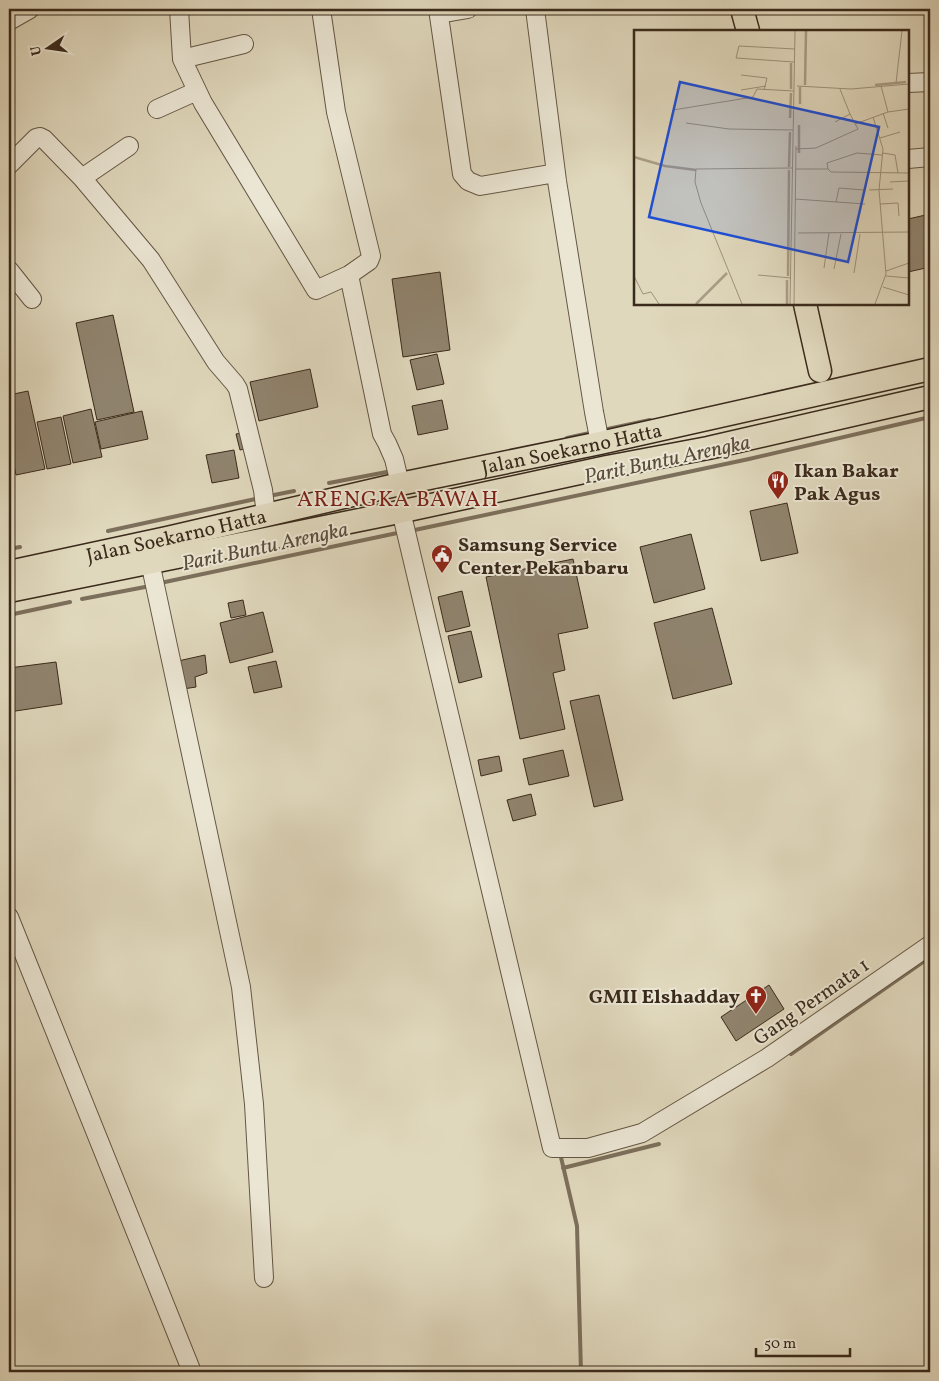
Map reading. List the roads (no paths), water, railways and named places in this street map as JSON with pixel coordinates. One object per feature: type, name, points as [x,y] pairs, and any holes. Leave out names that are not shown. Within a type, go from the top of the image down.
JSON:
[{"type":"main road","points":[[742,9],[748,30]]},
{"type":"main road","points":[[805,305],[822,384]]},
{"type":"main road","name":"Jalan Soekarno Hatta","points":[[9,572],[110,551],[265,504],[599,438],[822,384],[930,369]]},
{"type":"main road","name":"Jalan Soekarno Hatta","points":[[9,591],[578,473],[708,448],[930,397]]},
{"type":"street","points":[[9,21],[30,9]]},
{"type":"street","points":[[180,9],[182,59],[200,97],[316,290],[350,275],[370,261],[371,256],[336,112],[321,9]]},
{"type":"street","points":[[468,9],[438,11],[462,174],[468,181],[480,186],[556,173]]},
{"type":"street","points":[[535,9],[556,173],[599,438]]},
{"type":"street","points":[[182,59],[244,44]]},
{"type":"street","points":[[909,83],[930,82]]},
{"type":"street","points":[[157,108],[200,97]]},
{"type":"street","points":[[10,161],[36,138],[44,138],[82,178],[151,260],[216,362],[238,389],[265,504]]},
{"type":"street","points":[[82,178],[129,146]]},
{"type":"street","points":[[909,159],[930,157]]},
{"type":"street","points":[[9,270],[32,299]]},
{"type":"street","points":[[350,275],[382,434],[388,443],[399,478]]},
{"type":"street","name":"Gang Permata 1","points":[[402,511],[558,1148],[588,1148],[642,1133],[767,1058],[930,944]]},
{"type":"street","points":[[150,562],[241,986],[254,1104],[264,1278]]},
{"type":"street","points":[[9,917],[192,1372]]},
{"type":"waterway","name":"Parit Buntu Arengka","points":[[410,531],[749,459],[930,417]]},
{"type":"waterway","name":"Parit Buntu Arengka","points":[[603,430],[650,420]]},
{"type":"waterway","name":"Parit Buntu Arengka","points":[[567,438],[594,432]]},
{"type":"waterway","name":"Parit Buntu Arengka","points":[[329,483],[392,471]]},
{"type":"waterway","name":"Parit Buntu Arengka","points":[[269,496],[294,491]]},
{"type":"waterway","name":"Parit Buntu Arengka","points":[[108,531],[260,498]]},
{"type":"waterway","name":"Parit Buntu Arengka","points":[[165,582],[402,532]]},
{"type":"waterway","name":"Parit Buntu Arengka","points":[[9,549],[20,547]]},
{"type":"waterway","name":"Parit Buntu Arengka","points":[[82,599],[145,587]]},
{"type":"waterway","name":"Parit Buntu Arengka","points":[[9,615],[70,602]]},
{"type":"waterway","points":[[791,1054],[930,957]]},
{"type":"waterway","points":[[563,1168],[659,1144]]},
{"type":"waterway","points":[[560,1153],[577,1226],[581,1372]]},
{"type":"place","name":"Ikan Bakar Pak Agus","points":[[778,500]]},
{"type":"place","name":"Samsung Service Center Pekanbaru","points":[[442,574]]},
{"type":"place","name":"GMII Elshadday","points":[[756,1015]]},
{"type":"district","name":"ARENGKA BAWAH","points":[[398,498]]}]
